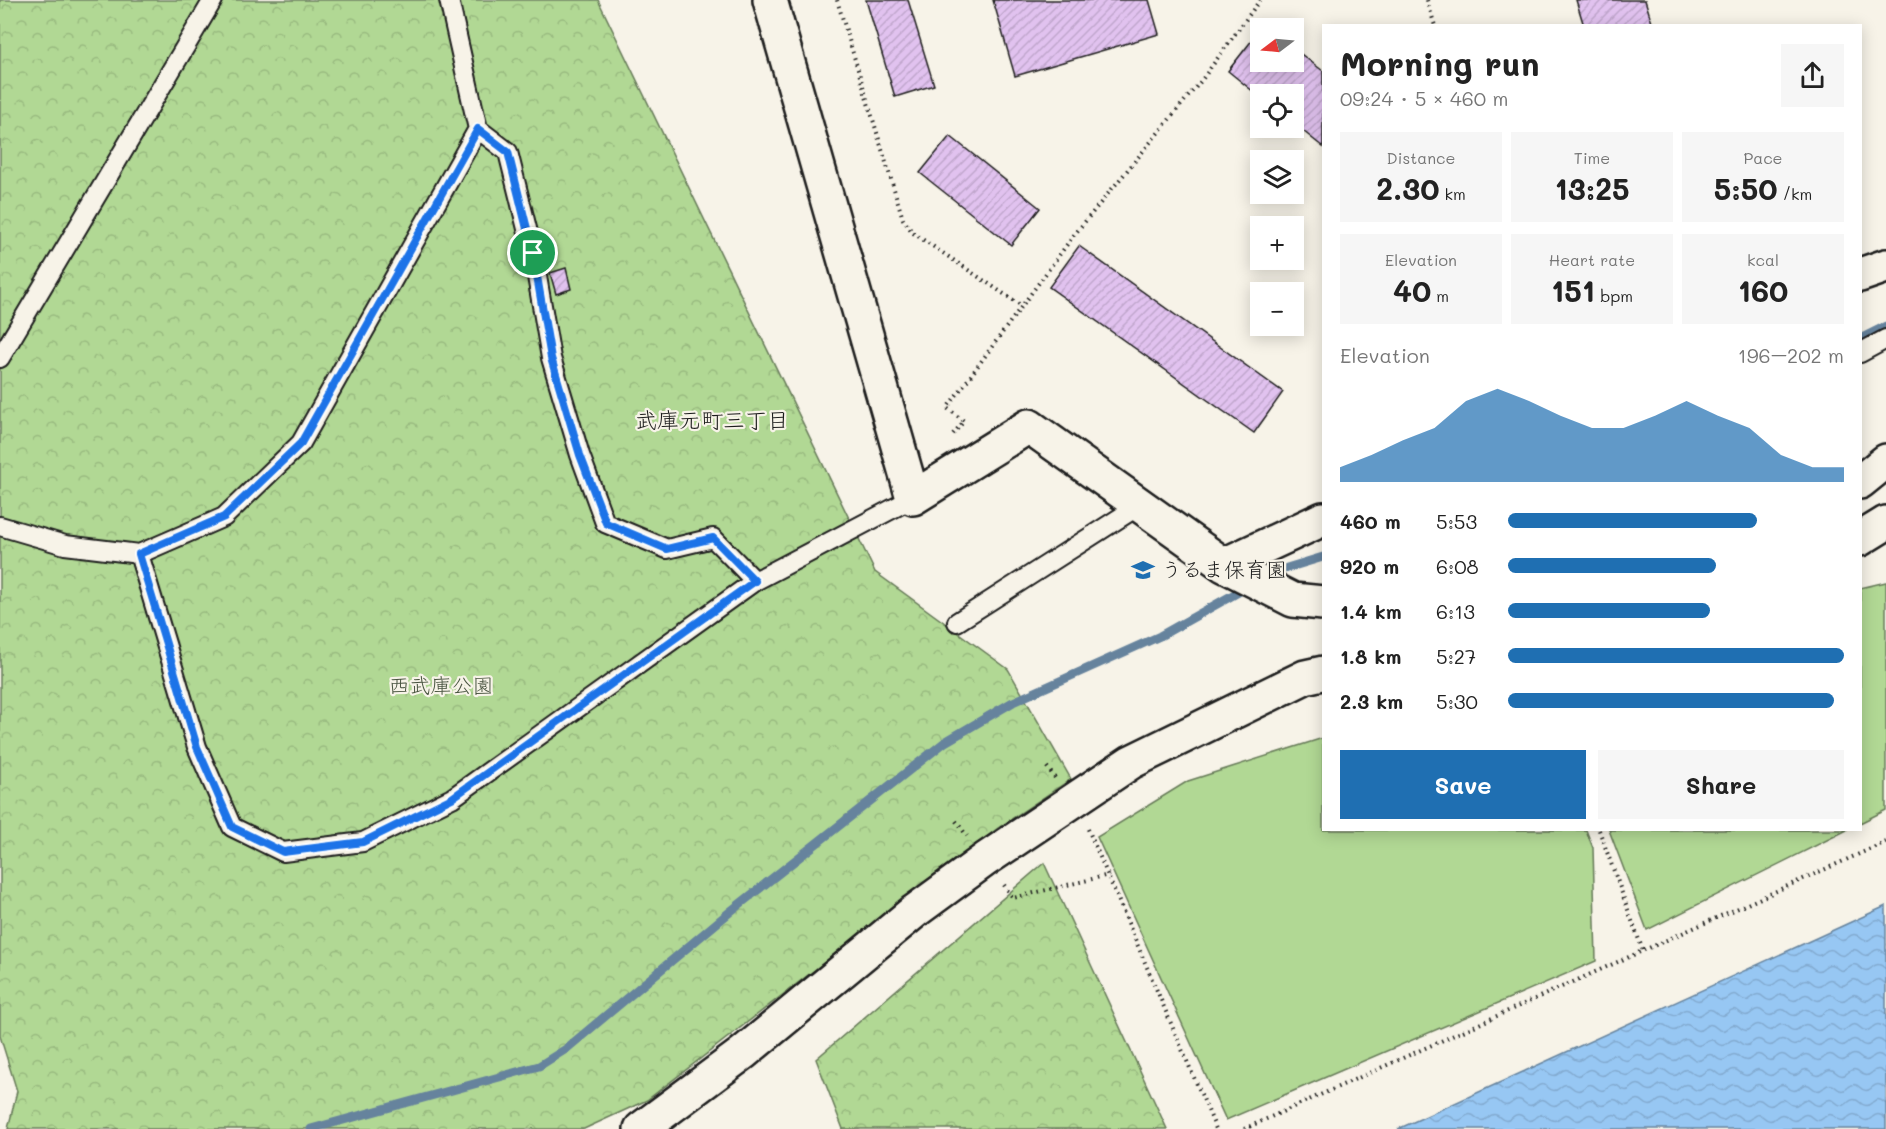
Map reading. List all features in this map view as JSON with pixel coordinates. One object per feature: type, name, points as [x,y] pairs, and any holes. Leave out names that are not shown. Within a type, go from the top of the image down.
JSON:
[{"type":"street","points":[[770,0],[913,498],[1029,426],[1224,565],[1293,600],[1322,603]]},
{"type":"street","points":[[1862,275],[1886,266]]},
{"type":"street","points":[[1862,480],[1886,461]]},
{"type":"street","points":[[1224,565],[1322,519]]},
{"type":"street","points":[[1862,537],[1886,523]]},
{"type":"street","points":[[641,1129],[742,1053],[915,911],[986,859],[1131,762],[1305,677],[1322,673]]},
{"type":"lane","points":[[0,358],[213,0]]},
{"type":"lane","points":[[449,0],[478,129],[508,152],[533,253],[551,358],[580,455],[606,523],[667,549],[713,538],[755,581]]},
{"type":"lane","points":[[0,526],[65,545],[139,554],[224,517],[301,443],[478,129]]},
{"type":"lane","points":[[1862,352],[1886,339]]},
{"type":"lane","points":[[139,554],[197,747],[232,827],[283,852],[363,842],[452,798],[755,581],[913,498]]},
{"type":"lane","points":[[957,622],[1140,505]]},
{"type":"path","points":[[837,0],[903,219],[913,232],[1022,306]]},
{"type":"path","points":[[949,440],[964,421],[947,408],[1074,235],[1201,81],[1260,0]]},
{"type":"path","points":[[1427,0],[1434,24]]},
{"type":"path","points":[[1599,831],[1643,951]]},
{"type":"path","points":[[1093,837],[1216,1129]]},
{"type":"path","points":[[1244,1129],[1886,842]]},
{"type":"path","points":[[1013,898],[1109,875]]},
{"type":"green space","name":"西武庫公園","points":[[0,0],[598,0],[875,572],[1008,669],[1071,779],[998,828],[647,1100],[584,1129],[8,1129],[17,1091],[0,1036]]},
{"type":"green space","points":[[1886,582],[1886,810],[1862,822],[1862,588]]},
{"type":"green space","points":[[1322,738],[1322,831],[1586,831],[1593,848],[1596,961],[1226,1120],[1097,837],[1188,781]]},
{"type":"green space","points":[[1609,831],[1845,831],[1647,930]]},
{"type":"green space","points":[[1044,863],[1167,1129],[843,1129],[816,1059]]},
{"type":"water","points":[[1886,906],[1886,1129],[1398,1129]]},
{"type":"building","points":[[866,0],[908,0],[934,85],[895,97]]},
{"type":"building","points":[[993,0],[1149,0],[1159,34],[1015,76]]},
{"type":"building","points":[[1576,0],[1645,0],[1652,24],[1583,24]]},
{"type":"building","points":[[1250,43],[1250,72],[1304,72],[1304,56],[1322,70],[1322,146],[1304,132],[1304,84],[1250,84],[1250,89],[1228,71]]},
{"type":"building","points":[[950,136],[1040,208],[1011,245],[920,173]]},
{"type":"building","points":[[1079,246],[1283,392],[1254,433],[1049,287]]},
{"type":"building","points":[[566,268],[571,289],[556,294],[550,273]]},
{"type":"waterway","points":[[1862,338],[1886,326]]},
{"type":"waterway","points":[[1264,578],[1277,571],[1322,557]]},
{"type":"waterway","points":[[311,1129],[539,1066],[566,1049],[731,911],[945,742],[1013,702],[1160,636],[1249,586]]},
{"type":"place","name":"うるま保育園","points":[[1143,570]]},
{"type":"district","name":"武庫元町三丁目","points":[[712,420]]},
{"type":"route","points":[[478,129],[508,152],[533,253],[551,358],[580,455],[606,523],[667,549],[713,538],[755,581],[452,798],[363,842],[283,852],[232,827],[197,747],[139,554],[224,517],[301,443],[478,129]]}]
